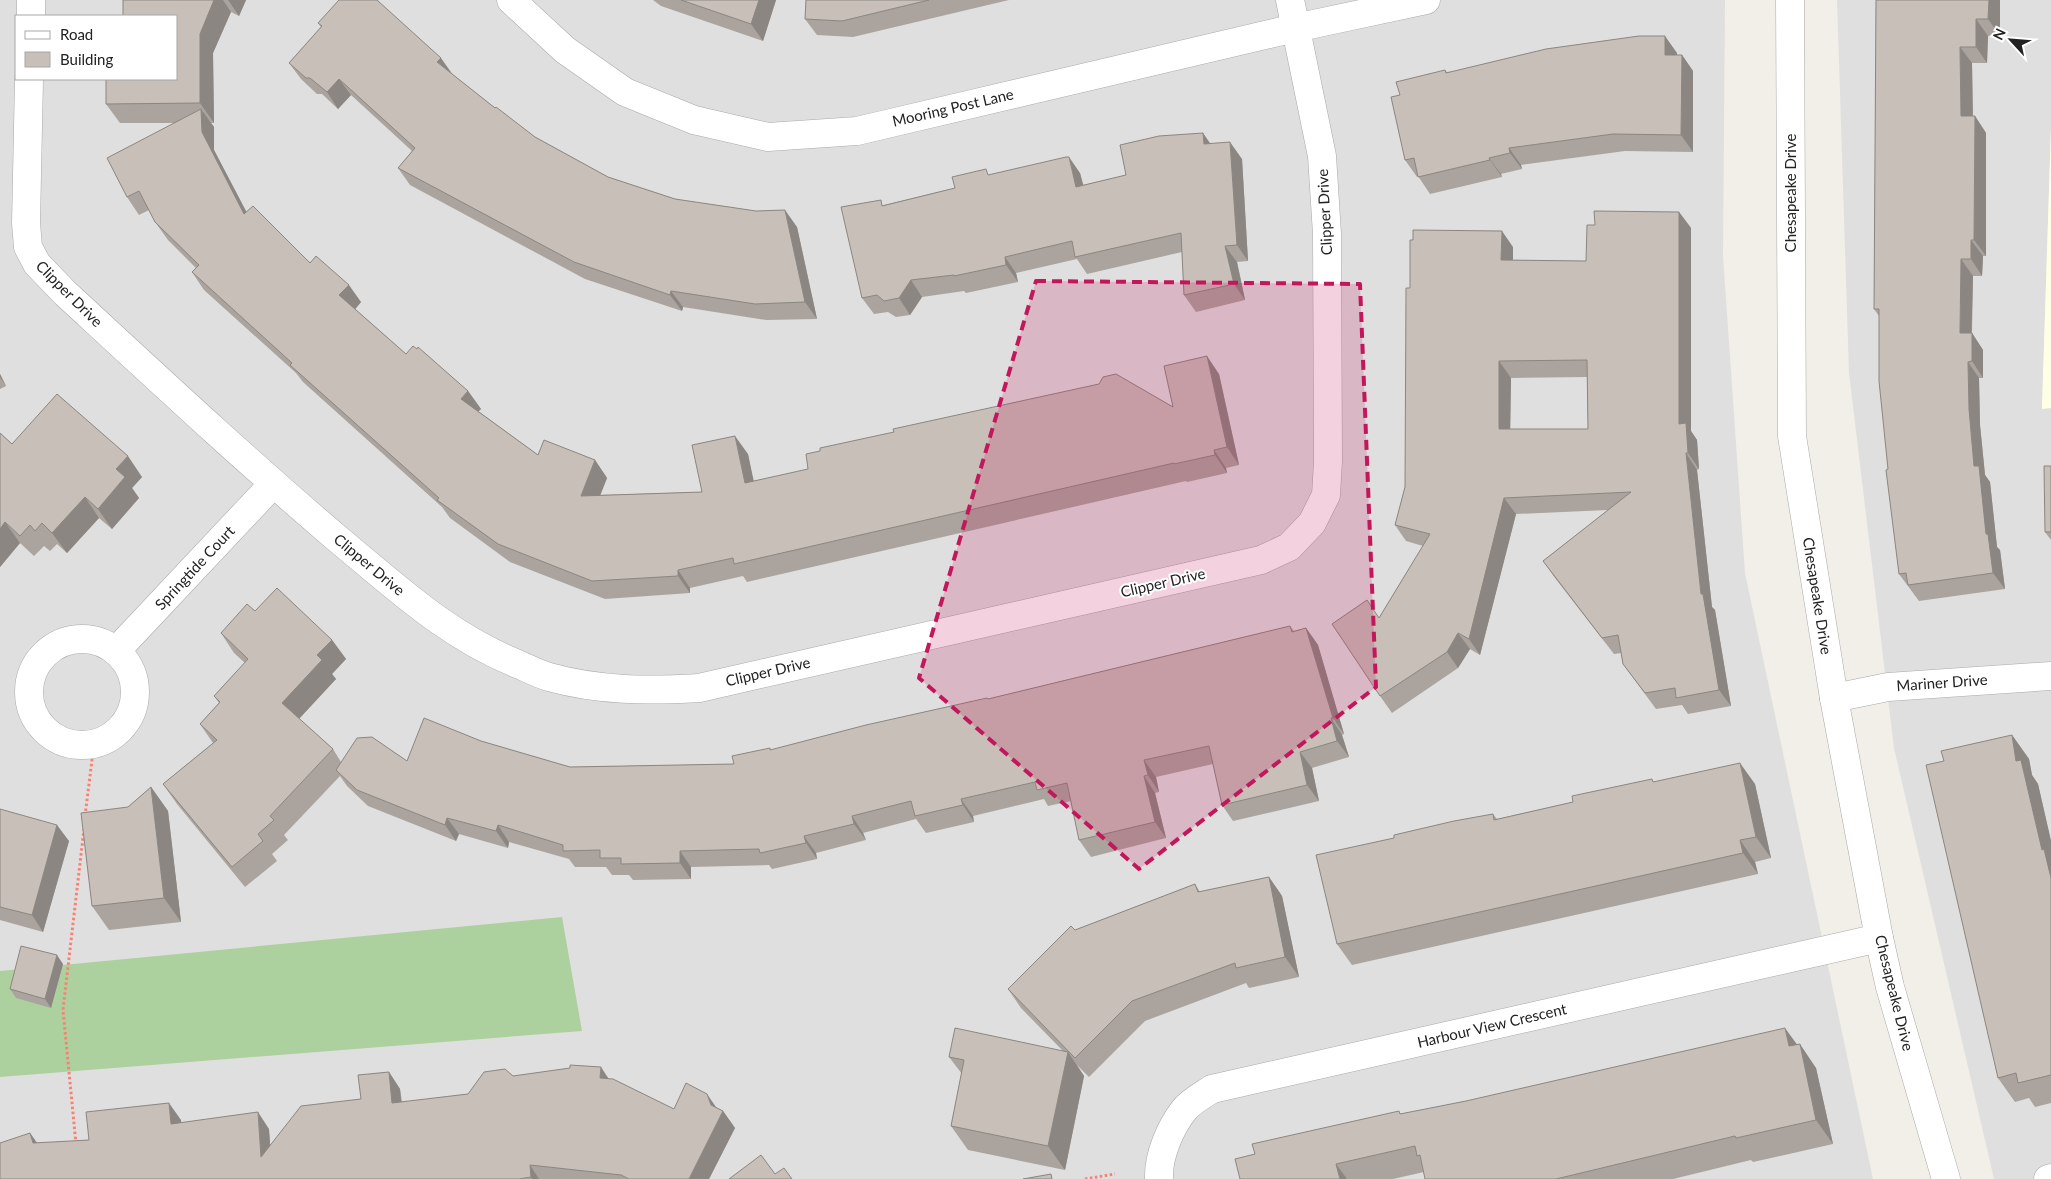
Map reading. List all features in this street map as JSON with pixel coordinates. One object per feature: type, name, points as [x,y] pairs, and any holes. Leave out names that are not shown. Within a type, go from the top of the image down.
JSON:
[{"type":"street","points":[[31,0],[31,15]]},
{"type":"street","name":"Mooring Post Lane","points":[[511,0],[565,50],[626,92],[694,120],[768,137],[857,131],[1295,28],[1426,0]]},
{"type":"street","name":"Clipper Drive","points":[[29,80],[26,223],[28,247],[37,264],[273,484],[424,611],[460,636],[498,657],[548,676],[602,687],[640,690],[699,688],[1261,560],[1290,547],[1312,523],[1326,495],[1328,461],[1327,234],[1322,156],[1309,84],[1290,0]]},
{"type":"street","name":"Chesapeake Drive","points":[[1790,0],[1792,436],[1834,698],[1879,938],[1890,987],[1946,1179]]},
{"type":"street","name":"Springtide Court","points":[[116,651],[273,484]]},
{"type":"street","points":[[75,639],[100,642],[116,651],[129,667],[135,686],[135,698],[130,716],[113,736],[94,744],[66,744],[47,733],[34,716],[29,700],[32,674],[37,663],[50,650],[75,639]]},
{"type":"street","name":"Mariner Drive","points":[[1834,698],[1888,687],[2051,676]]},
{"type":"street","name":"Harbour View Crescent","points":[[1159,1179],[1158,1170],[1168,1138],[1184,1109],[1212,1089],[1879,938]]},
{"type":"path","points":[[77,1149],[63,1010],[94,744]]},
{"type":"path","points":[[1085,1179],[1115,1174]]},
{"type":"highlighted area","points":[[1036,281],[1360,284],[1376,687],[1139,869],[919,678]]},
{"type":"shaded area","points":[[0,0],[1725,0],[1723,256],[1745,573],[1873,1179],[0,1179]]},
{"type":"shaded area","points":[[1837,0],[2051,0],[2051,128],[2042,408],[2051,408],[2051,1179],[1994,1179],[1894,748],[1849,373]]},
{"type":"shaded area","points":[[2051,128],[2051,408],[2042,409]]},
{"type":"green space","points":[[562,917],[582,1031],[0,1077],[0,971]]},
{"type":"building","points":[[123,0],[214,0],[200,34],[200,103],[106,104],[106,80],[178,80],[178,15],[123,15]]},
{"type":"building","points":[[339,0],[377,0],[441,58],[437,62],[495,108],[535,137],[608,177],[675,199],[756,211],[785,210],[805,302],[755,304],[671,291],[670,295],[574,262],[398,168],[415,148],[339,79],[327,92],[310,78],[306,78],[289,63],[322,26],[318,23]]},
{"type":"building","points":[[681,0],[759,0],[751,24]]},
{"type":"building","points":[[806,0],[929,0],[842,21],[805,19]]},
{"type":"building","points":[[1876,0],[1989,0],[1988,19],[1976,19],[1976,47],[1960,47],[1961,116],[1975,116],[1974,240],[1971,240],[1971,259],[1961,259],[1960,333],[1972,333],[1972,361],[1968,362],[1969,409],[1974,466],[1979,466],[1986,534],[1988,534],[1993,573],[1908,585],[1906,573],[1899,574],[1886,470],[1888,469],[1879,381],[1879,309],[1874,309]]},
{"type":"building","points":[[1639,36],[1665,36],[1665,55],[1682,55],[1681,135],[1613,134],[1509,148],[1510,153],[1489,158],[1490,160],[1418,177],[1414,158],[1405,160],[1391,97],[1400,95],[1396,82],[1445,70],[1446,73],[1546,49]]},
{"type":"building","points":[[201,109],[202,132],[244,214],[253,206],[310,263],[316,256],[349,285],[339,295],[406,354],[413,346],[417,349],[418,347],[468,391],[461,399],[538,455],[544,440],[595,460],[581,496],[702,492],[692,445],[735,436],[745,483],[808,469],[806,454],[820,451],[820,448],[894,432],[893,429],[1099,384],[1103,377],[1116,374],[1173,407],[1164,366],[1207,356],[1227,447],[1214,450],[1215,455],[734,564],[733,558],[678,570],[678,576],[592,581],[498,544],[437,500],[439,498],[290,365],[292,363],[192,272],[199,265],[155,222],[139,191],[127,197],[107,158]]},
{"type":"building","points":[[1203,133],[1204,144],[1230,142],[1237,245],[1225,246],[1234,284],[1184,295],[1181,233],[1075,257],[1072,241],[1005,257],[1006,265],[954,276],[911,280],[899,298],[884,301],[877,295],[862,298],[841,207],[881,200],[882,206],[955,188],[952,177],[986,169],[988,175],[1066,157],[1069,157],[1076,187],[1126,175],[1120,145],[1159,136]]},
{"type":"building","points":[[1594,211],[1679,212],[1679,424],[1686,423],[1688,453],[1686,453],[1701,594],[1703,594],[1719,690],[1676,698],[1675,688],[1645,693],[1623,664],[1618,635],[1602,638],[1543,561],[1631,492],[1504,498],[1469,639],[1458,633],[1447,652],[1380,696],[1332,624],[1367,600],[1379,618],[1430,534],[1395,525],[1405,487],[1406,288],[1410,288],[1410,240],[1413,240],[1413,230],[1502,231],[1501,260],[1586,261],[1587,225],[1595,225]],"holes":[[[1587,360],[1588,429],[1499,429],[1499,361]]]},
{"type":"building","points":[[57,394],[128,456],[116,469],[125,477],[98,509],[85,497],[52,533],[42,523],[35,531],[30,525],[20,536],[5,522],[0,529],[0,433],[12,444]]},
{"type":"building","points":[[2044,466],[2051,466],[2051,532],[2045,532]]},
{"type":"building","points":[[277,588],[332,640],[317,655],[322,660],[282,703],[333,749],[270,816],[274,820],[258,834],[263,841],[232,867],[163,784],[217,740],[200,724],[220,702],[214,696],[248,659],[221,633],[247,604],[255,611]]},
{"type":"building","points":[[1290,626],[1292,632],[1306,628],[1333,718],[1331,718],[1337,741],[1300,752],[1307,785],[1222,805],[1209,746],[1144,760],[1148,775],[1144,776],[1155,822],[1079,840],[1067,783],[1037,790],[1035,782],[961,799],[963,805],[915,816],[911,801],[852,816],[854,824],[804,836],[806,843],[760,853],[759,849],[680,851],[680,863],[621,864],[621,858],[600,858],[600,850],[563,851],[563,845],[498,825],[496,831],[447,818],[445,825],[357,790],[336,770],[357,738],[372,737],[407,761],[424,718],[481,741],[570,767],[734,764],[732,756],[770,748],[770,750],[866,725],[988,699]]},
{"type":"building","points":[[2012,735],[2016,761],[2021,760],[2042,850],[2044,849],[2051,878],[2051,1075],[2018,1083],[2016,1073],[1998,1078],[1926,765],[1944,761],[1941,751]]},
{"type":"building","points":[[1740,763],[1756,837],[1740,840],[1743,853],[1337,944],[1316,855],[1394,838],[1394,835],[1454,821],[1493,814],[1494,820],[1573,802],[1572,796],[1652,779],[1653,782]]},
{"type":"building","points":[[151,787],[164,898],[92,906],[81,813],[128,807]]},
{"type":"building","points":[[0,809],[57,825],[32,915],[0,907]]},
{"type":"building","points":[[1269,877],[1285,957],[1236,968],[1235,963],[1132,1001],[1075,1058],[1008,989],[1071,926],[1075,930],[1195,884],[1198,892]]},
{"type":"building","points":[[21,946],[57,955],[45,999],[10,989]]},
{"type":"building","points":[[955,1028],[1068,1052],[1048,1146],[951,1126],[964,1060],[949,1057]]},
{"type":"building","points":[[1785,1028],[1789,1046],[1800,1044],[1816,1120],[1736,1138],[1735,1136],[1556,1179],[1425,1179],[1420,1155],[1417,1156],[1415,1146],[1336,1164],[1340,1179],[1240,1179],[1235,1159],[1255,1154],[1252,1144],[1399,1111],[1400,1114],[1466,1101]]},
{"type":"building","points":[[570,1065],[601,1067],[600,1078],[613,1079],[674,1109],[686,1083],[707,1094],[711,1105],[723,1111],[689,1179],[629,1179],[621,1175],[530,1165],[531,1177],[519,1179],[0,1179],[0,1143],[30,1133],[33,1143],[89,1140],[86,1112],[169,1103],[171,1124],[258,1112],[261,1157],[301,1106],[361,1099],[358,1075],[389,1072],[392,1103],[468,1094],[484,1072],[505,1069],[513,1076],[570,1068]]},
{"type":"building","points":[[761,1155],[775,1174],[784,1168],[792,1179],[729,1179]]},
{"type":"building","points":[[1051,1174],[1052,1179],[1023,1179]]}]
